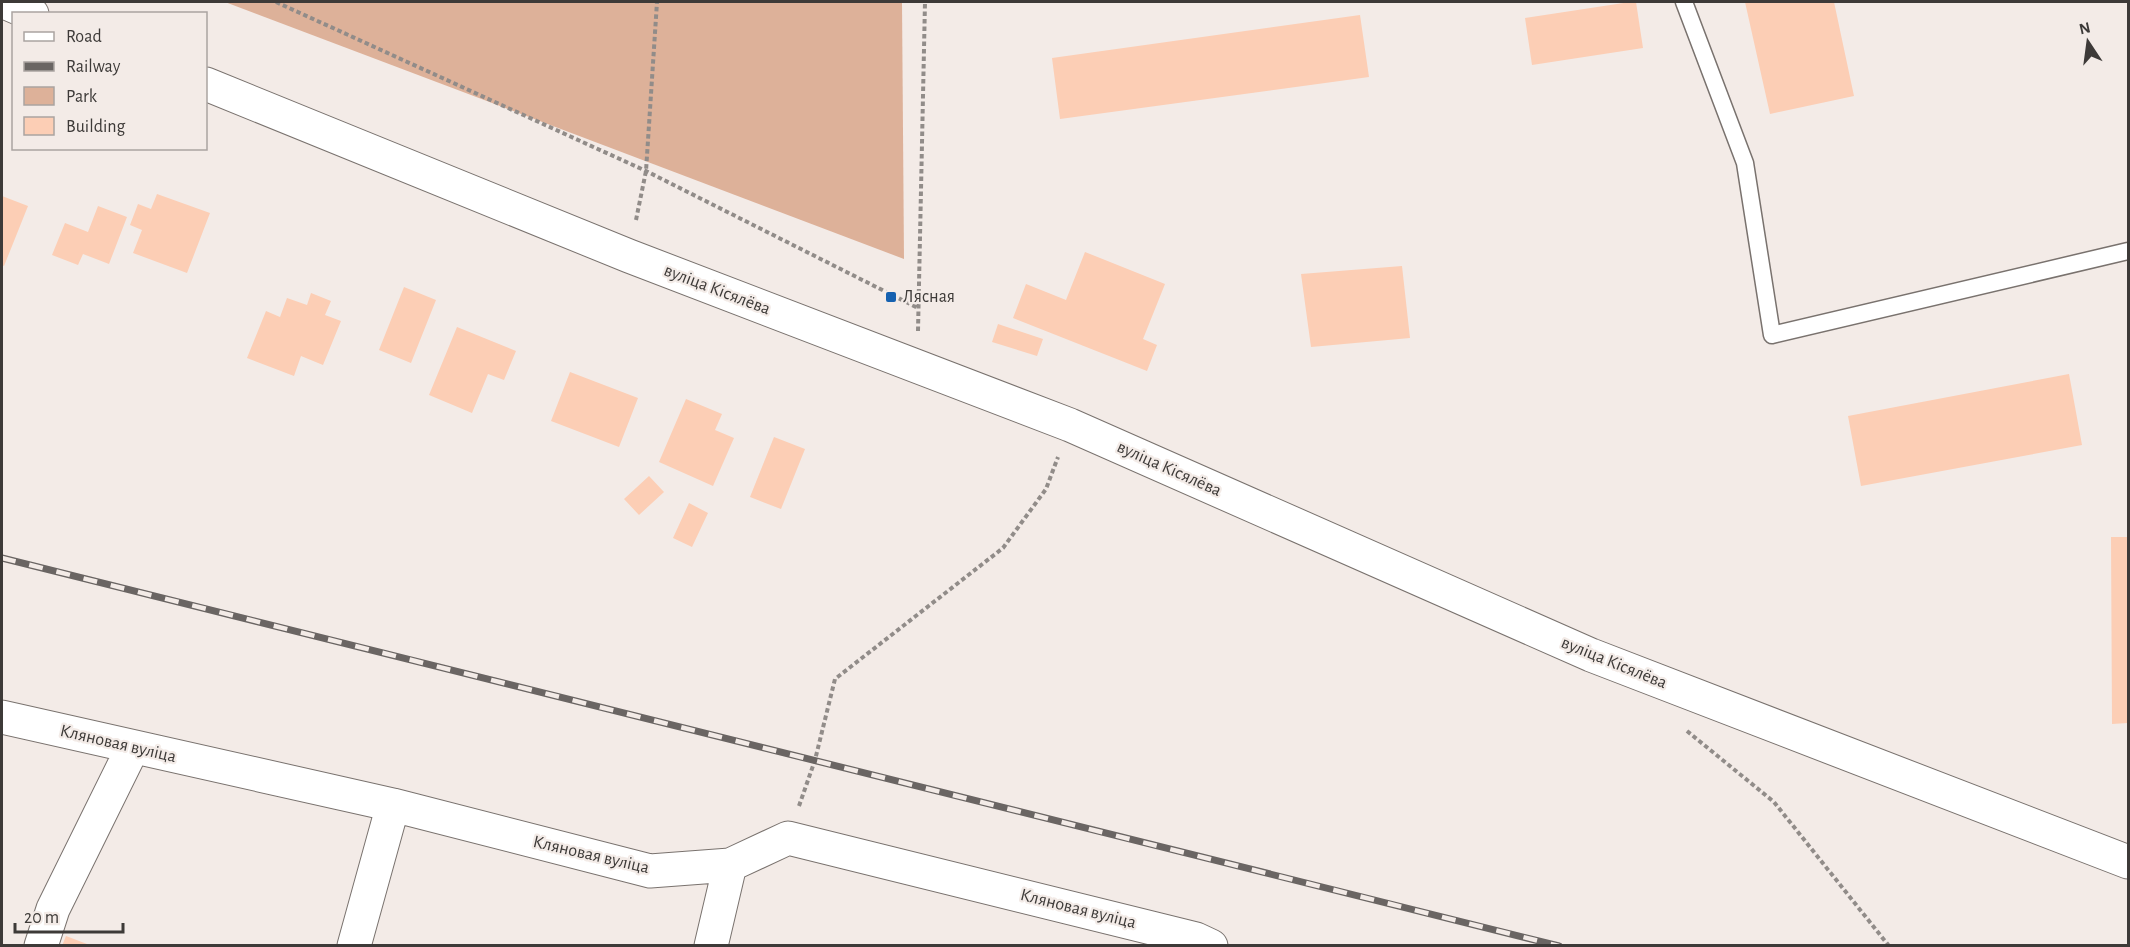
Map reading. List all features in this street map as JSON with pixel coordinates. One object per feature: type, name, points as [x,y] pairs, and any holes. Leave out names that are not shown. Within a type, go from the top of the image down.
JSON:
[{"type":"street","points":[[4,2],[27,12]]},
{"type":"street","name":"вуліца Кісялёва","points":[[207,84],[629,256],[1070,425],[1591,655],[2128,861]]},
{"type":"street","name":"Кляновая вуліца","points":[[2,717],[393,805],[650,871],[730,865],[788,838],[1196,939],[1211,945]]},
{"type":"street","points":[[41,945],[53,909],[133,747]]},
{"type":"street","points":[[354,945],[393,805]]},
{"type":"street","points":[[711,945],[730,865]]},
{"type":"lane","points":[[1684,2],[1745,164],[1772,336],[2128,251]]},
{"type":"path","points":[[276,2],[646,171],[918,308]]},
{"type":"path","points":[[629,256],[646,171],[657,2]]},
{"type":"path","points":[[917,366],[926,2]]},
{"type":"path","points":[[788,838],[815,760],[835,679],[1003,548],[1046,489],[1070,425]]},
{"type":"path","points":[[1683,728],[1774,802],[1889,945]]},
{"type":"green space","points":[[225,2],[902,2],[904,259]]},
{"type":"building","points":[[1636,2],[1643,48],[1532,65],[1525,18]]},
{"type":"building","points":[[1745,2],[1834,2],[1854,96],[1770,114]]},
{"type":"building","points":[[1360,15],[1369,77],[1060,119],[1052,58]]},
{"type":"building","points":[[157,194],[210,213],[187,273],[133,253],[142,230],[130,225],[138,204],[151,209]]},
{"type":"building","points":[[2,196],[28,206],[4,266],[2,265]]},
{"type":"building","points":[[98,206],[127,217],[109,264],[83,254],[78,265],[52,255],[65,223],[88,232]]},
{"type":"building","points":[[1085,252],[1165,284],[1143,339],[1157,345],[1147,371],[1013,318],[1026,284],[1066,300]]},
{"type":"building","points":[[1402,266],[1410,338],[1311,347],[1301,274]]},
{"type":"building","points":[[404,287],[436,300],[411,363],[379,350]]},
{"type":"building","points":[[311,293],[331,301],[325,315],[341,321],[323,365],[301,356],[294,376],[247,358],[266,311],[280,317],[287,298],[307,305]]},
{"type":"building","points":[[998,324],[1043,339],[1037,356],[992,342]]},
{"type":"building","points":[[457,327],[516,351],[504,380],[488,374],[472,413],[429,395]]},
{"type":"building","points":[[570,372],[638,398],[619,447],[551,421]]},
{"type":"building","points":[[2069,374],[2082,445],[1861,486],[1848,416]]},
{"type":"building","points":[[686,399],[722,414],[715,430],[734,438],[713,486],[659,462]]},
{"type":"building","points":[[774,437],[805,449],[781,509],[750,497]]},
{"type":"building","points":[[649,476],[664,492],[639,515],[624,499]]},
{"type":"building","points":[[689,503],[708,513],[692,547],[673,538]]},
{"type":"building","points":[[2111,537],[2128,537],[2128,723],[2112,724]]},
{"type":"building","points":[[66,936],[87,944],[87,946],[62,946]]},
{"type":"railway","points":[[2,558],[1559,946]]},
{"type":"place","name":"Лясная","points":[[891,297]]}]
